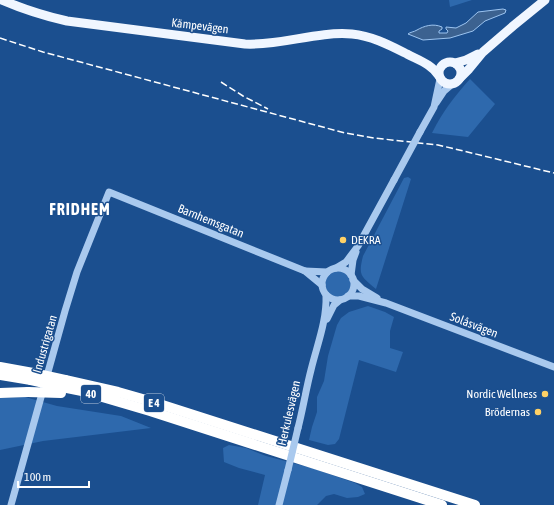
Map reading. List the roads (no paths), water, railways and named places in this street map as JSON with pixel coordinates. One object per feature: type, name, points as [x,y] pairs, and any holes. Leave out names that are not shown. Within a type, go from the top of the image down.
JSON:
[{"type":"highway","points":[[0,367],[32,377]]},
{"type":"highway","name":"40","points":[[0,376],[32,377],[120,403]]},
{"type":"highway","name":"E 4","points":[[0,393],[28,392],[63,387],[118,392],[474,505]]},
{"type":"highway","name":"E 4","points":[[120,403],[198,426],[442,505]]},
{"type":"main road","name":"Kämpevägen","points":[[2,0],[28,10],[67,21],[257,45],[331,34],[352,34],[376,39],[395,48],[430,66],[436,71],[440,78]]},
{"type":"main road","points":[[483,52],[471,59],[441,65],[439,68],[440,78],[444,83],[451,85],[456,82],[483,52],[545,0]]},
{"type":"main road","name":"Kämpevägen","points":[[395,48],[423,58],[452,62]]},
{"type":"main road","points":[[452,62],[458,65],[461,71],[460,78]]},
{"type":"street","points":[[434,107],[440,78]]},
{"type":"street","points":[[358,246],[353,260],[353,289],[348,296],[340,300],[326,295],[322,285],[323,278],[331,269],[336,268],[346,262],[358,246],[434,107],[444,91],[451,85]]},
{"type":"street","name":"Barnhemsgatan","points":[[109,192],[305,271],[322,285]]},
{"type":"street","name":"Industrigatan","points":[[11,505],[77,272],[109,192]]},
{"type":"street","points":[[336,268],[345,270],[352,278]]},
{"type":"street","name":"Barnhemsgatan","points":[[305,271],[327,272]]},
{"type":"street","name":"Solåsvägen","points":[[352,278],[362,289],[386,303]]},
{"type":"street","name":"Herkulesvägen","points":[[324,326],[326,295]]},
{"type":"street","name":"Solåsvägen","points":[[348,296],[359,296],[386,303],[554,367]]},
{"type":"street","name":"Herkulesvägen","points":[[279,505],[311,370],[324,326],[332,308],[336,302],[340,300]]},
{"type":"railway","points":[[0,38],[43,52],[345,133],[374,138],[438,145],[554,173]]},
{"type":"railway","points":[[221,82],[268,109]]},
{"type":"place","name":"DEKRA","points":[[343,240]]},
{"type":"place","name":"Nordic Wellness","points":[[545,394]]},
{"type":"place","name":"Brödernas","points":[[538,412]]},
{"type":"district","name":"FRIDHEM","points":[[80,209]]}]
